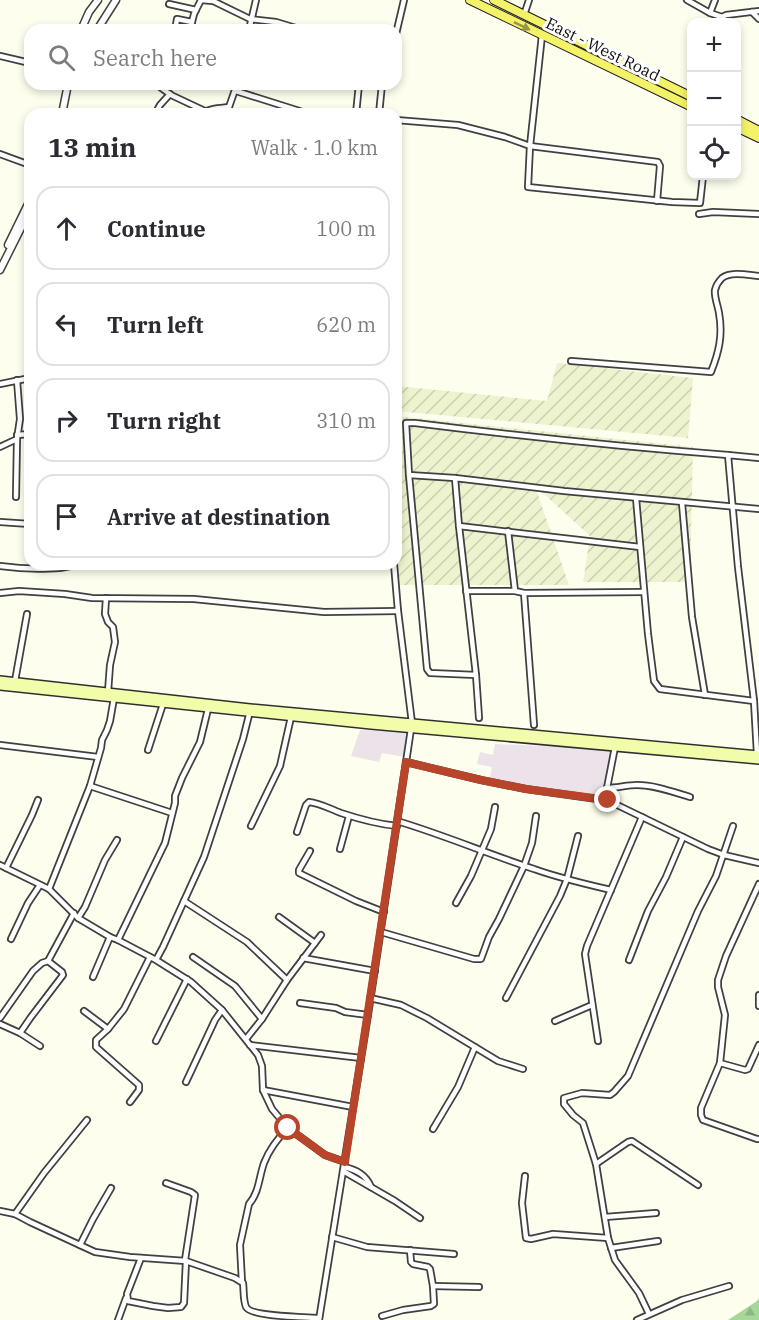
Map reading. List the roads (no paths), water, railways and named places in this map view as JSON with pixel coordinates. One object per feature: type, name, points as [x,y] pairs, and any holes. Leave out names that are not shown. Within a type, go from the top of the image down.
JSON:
[{"type":"main road","name":"East - West Road","points":[[470,0],[687,105]]},
{"type":"main road","name":"East - West Road","points":[[494,0],[687,94]]},
{"type":"main road","points":[[741,122],[759,131]]},
{"type":"main road","points":[[741,129],[759,138]]},
{"type":"main road","points":[[0,680],[291,717],[412,726],[615,747],[758,756]]},
{"type":"main road","points":[[0,686],[208,709],[758,756]]},
{"type":"street","points":[[84,24],[98,0]]},
{"type":"street","points":[[101,24],[116,0]]},
{"type":"street","points":[[176,24],[177,19],[192,22],[201,0],[213,2],[250,19],[283,24]]},
{"type":"street","points":[[250,24],[256,0]]},
{"type":"street","points":[[398,24],[404,0]]},
{"type":"street","points":[[524,15],[529,0]]},
{"type":"street","points":[[687,0],[718,18]]},
{"type":"street","points":[[710,13],[715,0]]},
{"type":"street","points":[[169,4],[196,10]]},
{"type":"street","points":[[723,18],[726,15],[759,11]]},
{"type":"street","points":[[752,12],[759,19]]},
{"type":"street","points":[[542,35],[528,187],[657,201],[700,203],[703,180]]},
{"type":"street","points":[[0,56],[24,62]]},
{"type":"street","points":[[61,108],[65,90]]},
{"type":"street","points":[[166,90],[196,108]]},
{"type":"street","points":[[224,108],[229,107],[236,90],[291,108]]},
{"type":"street","points":[[357,108],[358,90]]},
{"type":"street","points":[[380,108],[381,90]]},
{"type":"street","points":[[159,108],[170,94]]},
{"type":"street","points":[[402,120],[458,125],[530,146],[658,162],[660,166],[657,201]]},
{"type":"street","points":[[0,154],[24,163]]},
{"type":"street","points":[[0,270],[2,259],[24,212]]},
{"type":"street","points":[[699,214],[713,212],[759,214]]},
{"type":"street","points":[[2,259],[24,220]]},
{"type":"street","points":[[571,362],[711,372],[719,352],[721,322],[716,296],[718,283],[730,275],[759,276]]},
{"type":"street","points":[[0,384],[24,379]]},
{"type":"street","points":[[16,497],[17,437],[20,418],[17,380]]},
{"type":"street","points":[[476,675],[430,673],[428,669],[406,423],[759,458]]},
{"type":"street","points":[[0,447],[24,435]]},
{"type":"street","points":[[728,455],[758,756]]},
{"type":"street","points":[[409,475],[759,510]]},
{"type":"street","points":[[455,478],[479,718]]},
{"type":"street","points":[[636,498],[654,681],[660,689],[754,701]]},
{"type":"street","points":[[682,502],[692,617],[705,694]]},
{"type":"street","points":[[0,522],[24,524]]},
{"type":"street","points":[[459,526],[640,547]]},
{"type":"street","points":[[508,531],[515,591]]},
{"type":"street","points":[[0,566],[24,567]]},
{"type":"street","points":[[288,1128],[270,1150],[260,1181],[249,1204],[240,1245],[245,1305],[250,1311],[264,1314],[319,1319],[412,726],[395,570]]},
{"type":"street","points":[[0,594],[19,591],[106,598],[194,599],[324,612],[398,611]]},
{"type":"street","points":[[466,591],[644,592]]},
{"type":"street","points":[[524,593],[534,725]]},
{"type":"street","points":[[106,598],[105,614],[113,627],[115,642],[110,664],[108,692]]},
{"type":"street","points":[[15,681],[27,614]]},
{"type":"street","points":[[49,889],[90,786],[102,740],[108,730],[114,698]]},
{"type":"street","points":[[148,750],[163,704]]},
{"type":"street","points":[[118,940],[165,843],[176,796],[200,741],[208,709]]},
{"type":"street","points":[[156,960],[204,857],[241,748],[250,711]]},
{"type":"street","points":[[251,825],[280,766],[291,717]]},
{"type":"street","points":[[0,745],[98,757]]},
{"type":"street","points":[[608,800],[607,788],[615,747]]},
{"type":"street","points":[[406,762],[526,789],[608,800],[724,855],[759,863]]},
{"type":"street","points":[[90,786],[172,813]]},
{"type":"street","points":[[607,788],[644,786],[690,797]]},
{"type":"street","points":[[6,868],[38,800]]},
{"type":"street","points":[[297,832],[306,805],[309,802],[316,803],[349,816],[378,824],[397,824],[483,850],[524,866],[611,890]]},
{"type":"street","points":[[456,903],[483,850],[491,830],[495,807]]},
{"type":"street","points":[[340,849],[349,816]]},
{"type":"street","points":[[381,933],[480,960],[524,866],[532,843],[536,816]]},
{"type":"street","points":[[598,1041],[585,954],[642,817]]},
{"type":"street","points":[[649,1314],[639,1293],[615,1260],[608,1238],[597,1164],[584,1123],[566,1107],[564,1098],[582,1093],[610,1095],[628,1076],[724,855],[733,826]]},
{"type":"street","points":[[506,998],[560,896],[567,879],[578,836]]},
{"type":"street","points":[[629,960],[648,911],[684,837]]},
{"type":"street","points":[[0,1018],[33,971],[48,961],[76,915],[85,907],[105,860],[117,840]]},
{"type":"street","points":[[310,851],[299,873],[384,912]]},
{"type":"street","points":[[0,865],[49,889],[76,915],[110,937],[156,960],[187,979],[222,1010],[258,1055],[262,1066],[263,1090],[272,1109],[288,1128],[344,1167],[362,1174],[371,1187],[420,1218]]},
{"type":"street","points":[[759,884],[726,956],[718,980],[725,1014],[720,1064],[701,1108],[703,1120],[759,1139]]},
{"type":"street","points":[[11,939],[28,903],[40,885]]},
{"type":"street","points":[[184,900],[247,942],[287,980]]},
{"type":"street","points":[[279,917],[315,944]]},
{"type":"street","points":[[246,1039],[321,935]]},
{"type":"street","points":[[93,977],[110,937]]},
{"type":"street","points":[[130,1102],[140,1090],[139,1085],[96,1047],[96,1040],[124,1009],[150,957]]},
{"type":"street","points":[[194,957],[235,986],[262,1019]]},
{"type":"street","points":[[303,958],[375,971]]},
{"type":"street","points":[[20,1033],[63,975],[63,972],[48,961]]},
{"type":"street","points":[[156,1041],[187,979]]},
{"type":"street","points":[[759,995],[759,1006]]},
{"type":"street","points":[[370,998],[401,1005],[498,1061],[523,1069]]},
{"type":"street","points":[[300,1003],[368,1015]]},
{"type":"street","points":[[555,1021],[592,1005]]},
{"type":"street","points":[[186,1082],[222,1010]]},
{"type":"street","points":[[84,1011],[108,1029]]},
{"type":"street","points":[[0,1024],[40,1046]]},
{"type":"street","points":[[250,1044],[361,1058]]},
{"type":"street","points":[[720,1064],[748,1070],[759,1045]]},
{"type":"street","points":[[433,1129],[458,1087],[475,1047]]},
{"type":"street","points":[[263,1090],[353,1107]]},
{"type":"street","points":[[15,1214],[44,1173],[87,1120]]},
{"type":"street","points":[[597,1164],[632,1141],[698,1185]]},
{"type":"street","points":[[525,1176],[522,1203],[526,1238],[553,1234],[608,1238]]},
{"type":"street","points":[[126,1298],[130,1302],[153,1306],[168,1308],[183,1306],[186,1261],[195,1196],[191,1192],[166,1183]]},
{"type":"street","points":[[80,1245],[111,1188]]},
{"type":"street","points":[[0,1211],[15,1214],[95,1252],[186,1261],[242,1282]]},
{"type":"street","points":[[605,1217],[656,1213]]},
{"type":"street","points":[[332,1237],[367,1246],[454,1254]]},
{"type":"street","points":[[611,1248],[658,1241]]},
{"type":"street","points":[[382,1316],[434,1305],[430,1269],[428,1266],[413,1264],[410,1250]]},
{"type":"street","points":[[118,1320],[141,1258]]},
{"type":"street","points":[[433,1286],[479,1287]]},
{"type":"street","points":[[637,1320],[682,1300],[729,1286]]}]
